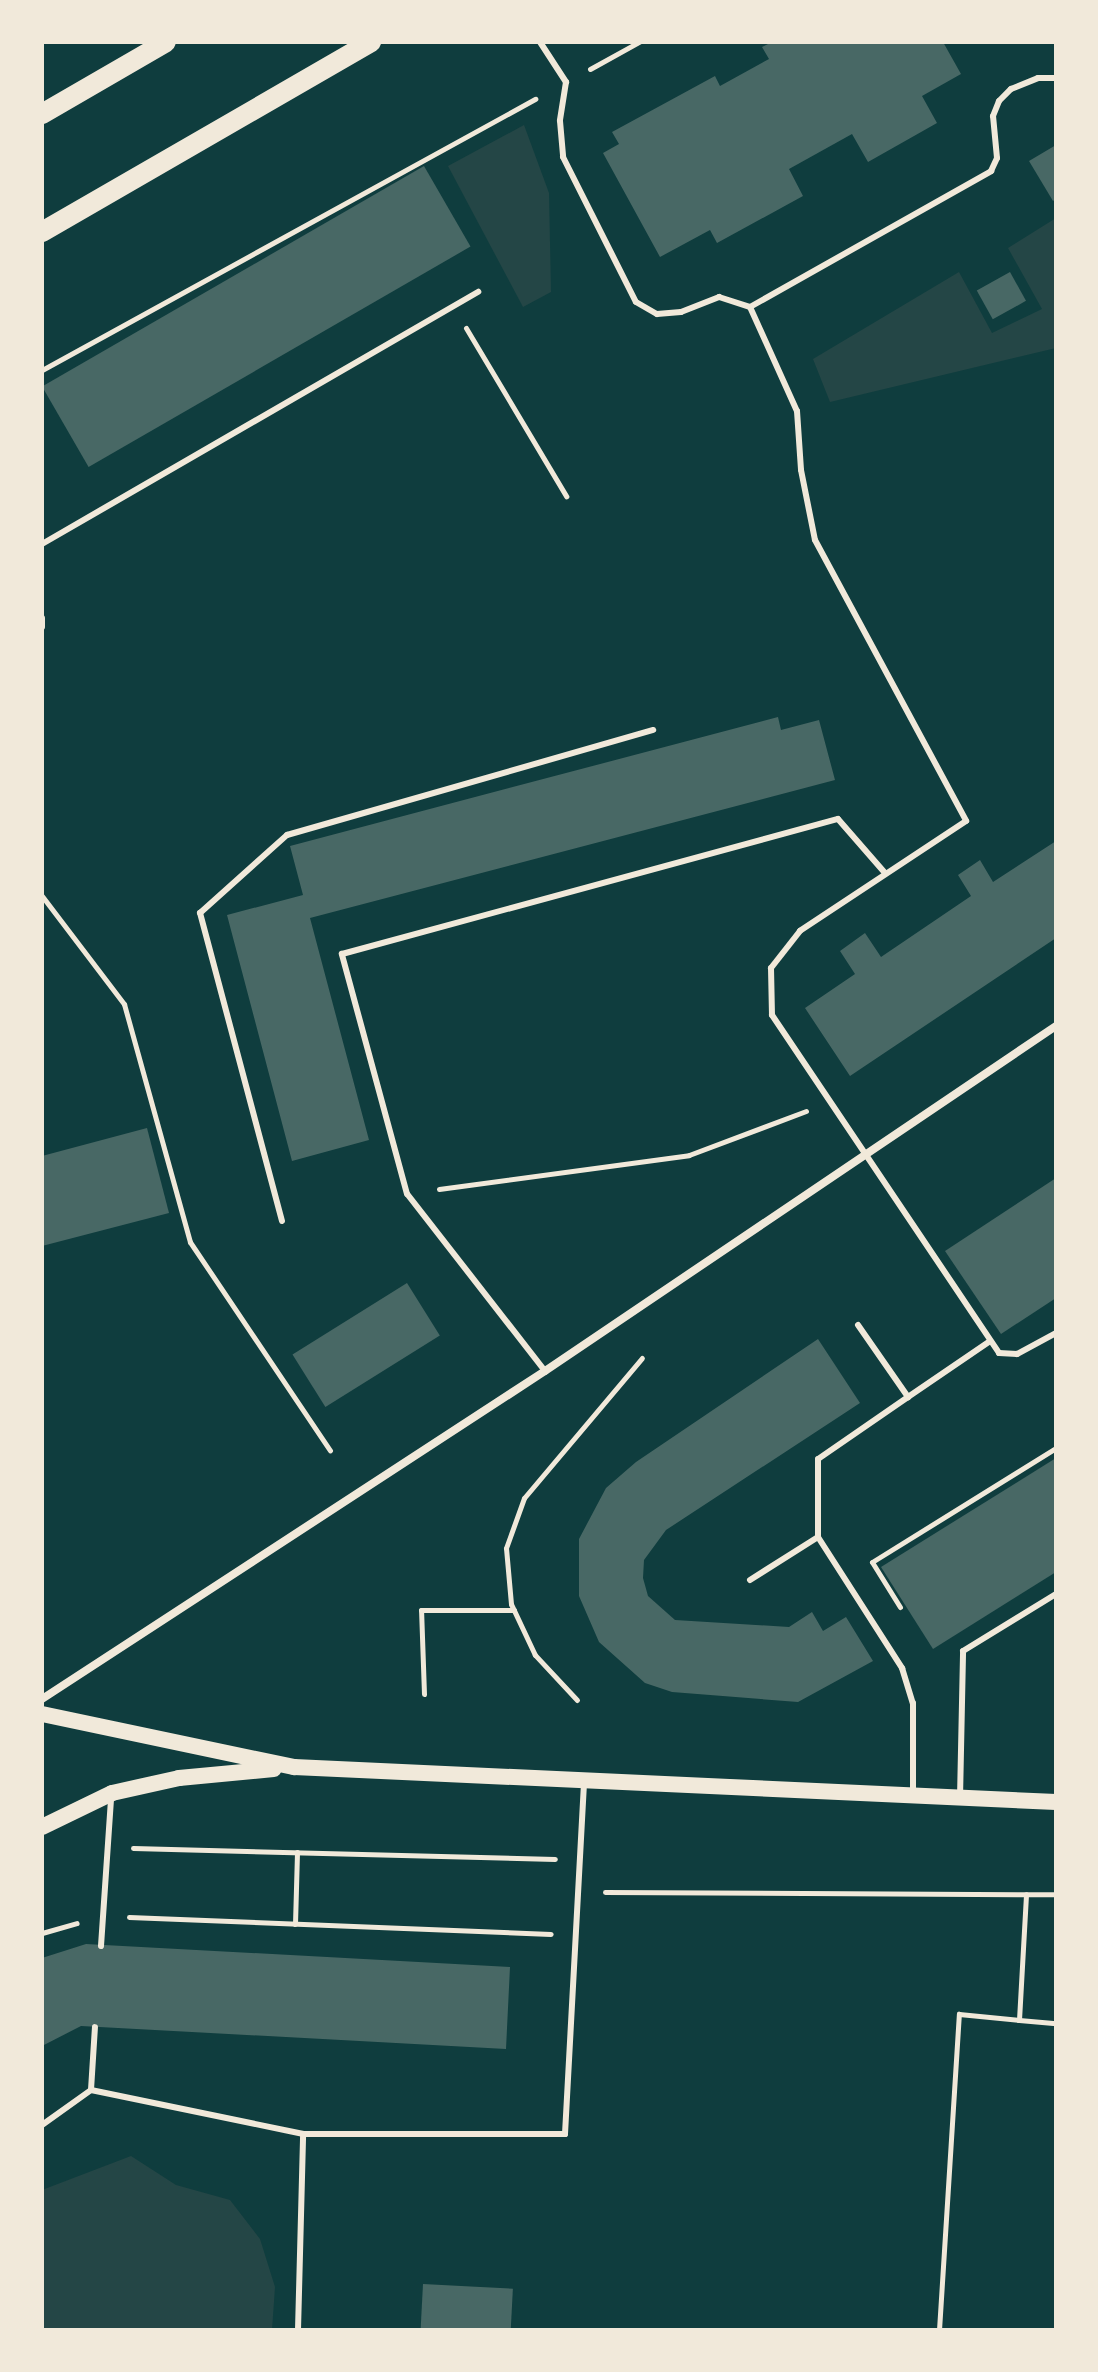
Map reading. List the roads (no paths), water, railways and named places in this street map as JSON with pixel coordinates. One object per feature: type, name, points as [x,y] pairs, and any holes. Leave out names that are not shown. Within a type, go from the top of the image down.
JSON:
[{"type":"main road","points":[[42,114],[166,42]]},
{"type":"main road","points":[[42,232],[371,42]]},
{"type":"main road","points":[[42,1714],[294,1767]]},
{"type":"main road","points":[[42,1827],[112,1793],[179,1778],[294,1767],[1056,1802]]},
{"type":"street","points":[[42,1699],[545,1371],[1056,1026]]},
{"type":"lane","points":[[540,42],[566,82],[560,121],[563,157],[636,302],[657,314],[681,312],[719,297],[750,307],[991,171],[997,158],[993,116],[999,101],[1011,89],[1038,78],[1056,78]]},
{"type":"lane","points":[[42,544],[478,292]]},
{"type":"lane","points":[[750,307],[797,411],[801,470],[815,540],[966,821],[800,931],[771,968],[772,1015],[999,1353],[1017,1354],[1056,1333]]},
{"type":"lane","points":[[42,618],[42,627]]},
{"type":"lane","points":[[282,1221],[200,913],[287,835],[653,730]]},
{"type":"lane","points":[[545,1371],[407,1194],[342,954],[838,819],[885,873]]},
{"type":"lane","points":[[858,1325],[908,1397]]},
{"type":"lane","points":[[913,1797],[913,1703],[902,1668],[818,1537],[818,1459],[990,1341]]},
{"type":"lane","points":[[750,1580],[818,1537]]},
{"type":"lane","points":[[960,1799],[963,1651],[1056,1594]]},
{"type":"lane","points":[[42,2125],[91,2090],[303,2134],[565,2134],[584,1782]]},
{"type":"lane","points":[[101,1946],[112,1793]]},
{"type":"lane","points":[[91,2090],[95,2027]]},
{"type":"lane","points":[[298,2330],[303,2134]]}]
